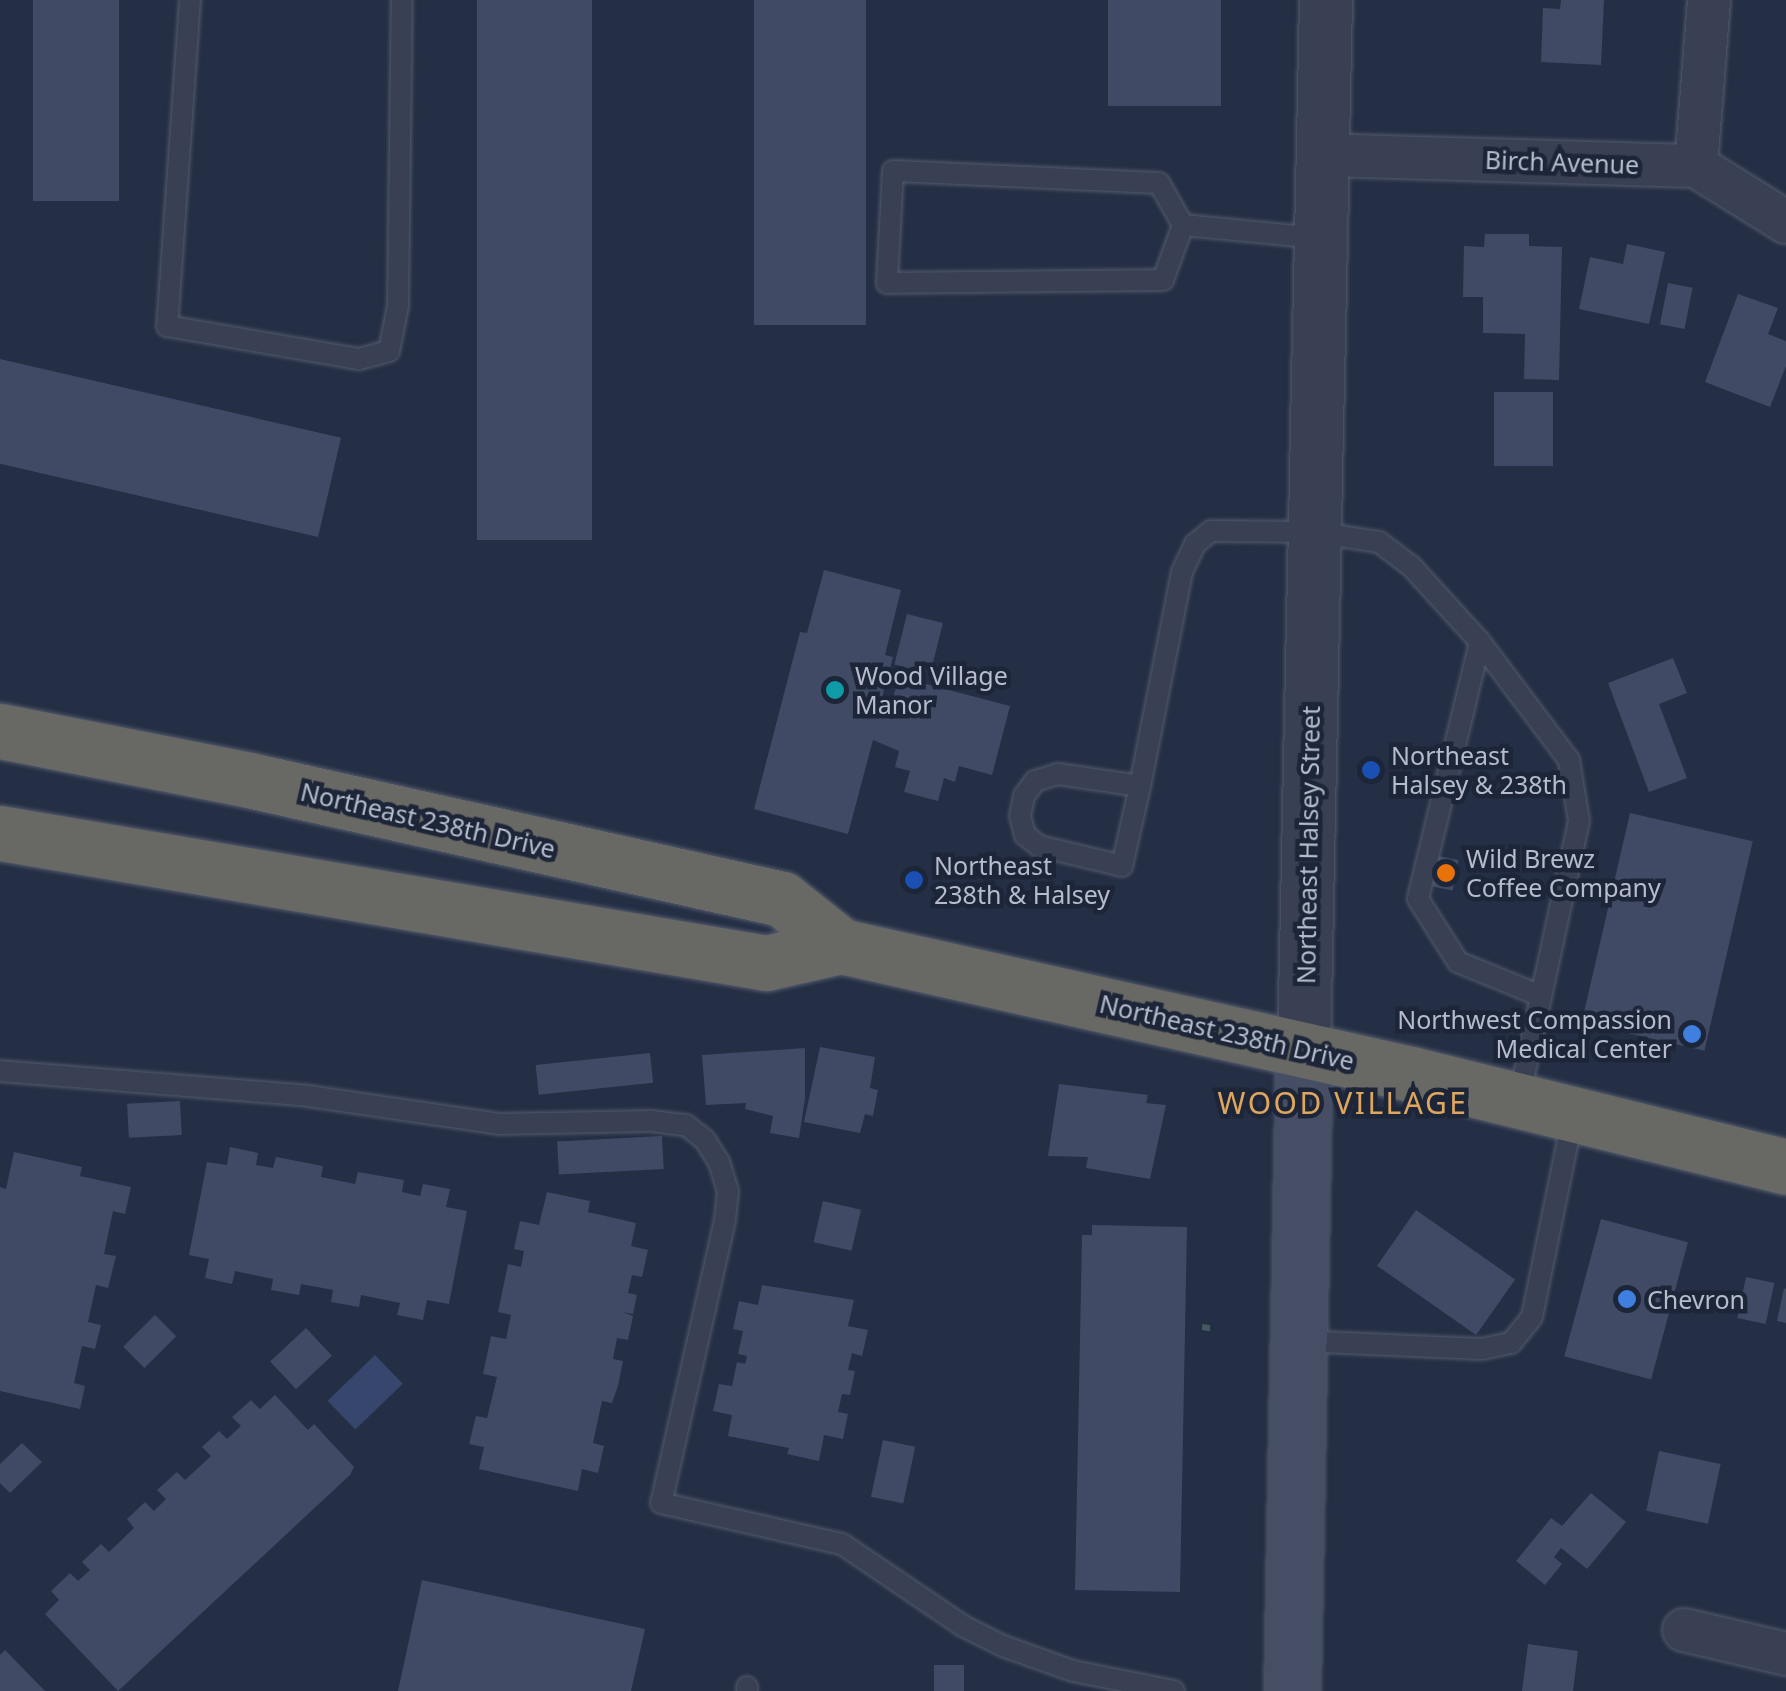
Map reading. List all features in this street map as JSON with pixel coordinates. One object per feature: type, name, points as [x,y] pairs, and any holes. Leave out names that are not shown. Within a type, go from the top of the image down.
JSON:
[{"type":"highway","name":"Northeast 238th Drive","points":[[0,731],[248,780],[782,900],[841,946],[1518,1100],[1786,1167]]},
{"type":"highway","name":"Northeast 238th Drive","points":[[0,833],[766,963],[841,946]]},
{"type":"main road","name":"Northeast Halsey Street","points":[[1292,1691],[1304,1050]]},
{"type":"street","name":"Northeast Halsey Street","points":[[1304,1050],[1326,0]]},
{"type":"street","points":[[1709,0],[1696,166],[1786,222]]},
{"type":"street","name":"Birch Avenue","points":[[1323,155],[1696,166]]},
{"type":"street","points":[[1684,1630],[1786,1654]]},
{"type":"lane","points":[[190,0],[167,326],[359,360],[389,351],[398,306],[402,0]]},
{"type":"lane","points":[[894,170],[1159,184],[1183,225],[1163,280],[887,283],[894,170]]},
{"type":"lane","points":[[1183,225],[1321,239]]},
{"type":"lane","points":[[1140,786],[1058,774],[1036,781],[1024,796],[1020,816],[1025,835],[1039,846],[1122,866],[1140,786],[1182,572],[1195,544],[1211,531],[1315,532],[1379,542],[1410,565],[1480,642],[1569,760],[1579,821],[1518,1100]]},
{"type":"lane","points":[[1480,642],[1418,899],[1458,962],[1541,996]]},
{"type":"lane","points":[[0,1072],[308,1096],[499,1124],[650,1120],[686,1125],[704,1140],[719,1162],[728,1191],[725,1220],[661,1503],[842,1544],[963,1626],[1003,1646],[1072,1672],[1174,1691]]},
{"type":"lane","points":[[1298,1340],[1482,1349],[1511,1344],[1532,1316],[1574,1114]]},
{"type":"path","points":[[1202,1327],[1215,1328]]},
{"type":"water","points":[[375,1355],[403,1384],[355,1430],[328,1401]]},
{"type":"building","points":[[33,0],[119,0],[119,201],[33,201]]},
{"type":"building","points":[[477,0],[592,0],[592,540],[477,540]]},
{"type":"building","points":[[754,0],[866,0],[866,325],[754,325]]},
{"type":"building","points":[[1108,0],[1221,0],[1221,106],[1108,106]]},
{"type":"building","points":[[1561,0],[1604,0],[1601,65],[1541,62],[1543,8],[1560,9]]},
{"type":"building","points":[[1485,234],[1529,234],[1529,246],[1562,247],[1559,380],[1524,379],[1525,334],[1483,333],[1483,297],[1463,297],[1464,246],[1484,247]]},
{"type":"building","points":[[1627,244],[1665,252],[1649,324],[1579,309],[1590,257],[1623,264]]},
{"type":"building","points":[[1668,283],[1693,288],[1685,329],[1660,324]]},
{"type":"building","points":[[1738,294],[1778,308],[1768,334],[1786,341],[1786,366],[1770,407],[1705,382]]},
{"type":"building","points":[[0,359],[341,438],[318,537],[0,464]]},
{"type":"building","points":[[1494,392],[1553,392],[1553,466],[1494,466]]},
{"type":"building","name":"Wood Village Manor","points":[[824,570],[901,590],[885,655],[893,657],[881,702],[891,705],[899,677],[1010,706],[992,775],[959,766],[955,782],[944,778],[938,801],[904,792],[910,771],[895,767],[899,751],[873,740],[848,834],[754,809],[800,632],[807,633]]},
{"type":"building","points":[[907,614],[943,623],[930,673],[894,664]]},
{"type":"building","points":[[1673,658],[1687,693],[1659,704],[1687,778],[1649,792],[1608,683]]},
{"type":"building","points":[[1630,813],[1753,841],[1704,1051],[1582,1022]]},
{"type":"building","name":"Wild Brewz Coffee Company","points":[[1438,856],[1459,860],[1453,890],[1432,886]]},
{"type":"building","points":[[820,1047],[875,1057],[870,1088],[878,1090],[873,1116],[865,1114],[860,1133],[804,1122]]},
{"type":"building","points":[[805,1048],[805,1098],[799,1138],[770,1133],[773,1116],[745,1109],[746,1103],[706,1105],[702,1055]]},
{"type":"building","points":[[650,1053],[653,1083],[539,1095],[536,1065]]},
{"type":"building","points":[[1059,1084],[1148,1095],[1146,1103],[1166,1105],[1150,1179],[1086,1168],[1088,1157],[1048,1156]]},
{"type":"building","points":[[180,1101],[182,1135],[129,1138],[127,1104]]},
{"type":"building","points":[[662,1136],[664,1169],[559,1174],[557,1141]]},
{"type":"building","points":[[230,1147],[258,1153],[256,1165],[273,1168],[276,1157],[323,1166],[321,1177],[355,1184],[358,1172],[404,1180],[402,1192],[420,1196],[423,1184],[450,1189],[446,1207],[467,1211],[449,1304],[427,1300],[423,1320],[397,1315],[400,1303],[361,1295],[359,1307],[331,1302],[333,1290],[301,1284],[299,1295],[271,1290],[273,1279],[235,1271],[232,1284],[205,1278],[209,1259],[189,1255],[207,1162],[227,1165]]},
{"type":"building","points":[[14,1152],[82,1167],[80,1176],[131,1187],[125,1214],[113,1211],[104,1254],[116,1256],[108,1288],[96,1285],[88,1322],[101,1325],[95,1349],[82,1346],[74,1383],[85,1386],[80,1409],[0,1391],[0,1187],[6,1189]]},
{"type":"building","points":[[547,1192],[590,1201],[588,1212],[636,1223],[631,1246],[648,1250],[642,1277],[632,1275],[628,1293],[637,1295],[633,1314],[623,1312],[633,1316],[628,1340],[617,1338],[613,1359],[623,1361],[618,1386],[612,1403],[602,1401],[593,1443],[604,1446],[598,1473],[582,1469],[578,1491],[479,1469],[484,1447],[469,1444],[476,1416],[487,1418],[497,1377],[483,1374],[491,1336],[506,1339],[511,1315],[498,1312],[508,1264],[521,1267],[524,1251],[514,1249],[520,1221],[539,1225]]},
{"type":"building","points":[[823,1201],[861,1210],[852,1251],[814,1242]]},
{"type":"building","points":[[1416,1210],[1515,1279],[1476,1335],[1377,1266]]},
{"type":"building","name":"Chevron","points":[[1601,1219],[1688,1242],[1651,1379],[1564,1356]]},
{"type":"building","points":[[1092,1225],[1187,1227],[1180,1592],[1075,1590],[1082,1235],[1092,1235]]},
{"type":"building","points":[[1746,1277],[1774,1283],[1766,1324],[1737,1318]]},
{"type":"building","points":[[762,1285],[854,1300],[848,1326],[868,1330],[862,1356],[852,1353],[848,1370],[855,1371],[850,1395],[842,1394],[838,1412],[848,1414],[843,1439],[824,1435],[819,1461],[787,1454],[789,1448],[728,1436],[732,1415],[713,1411],[719,1384],[732,1386],[737,1362],[745,1364],[747,1356],[738,1354],[743,1331],[733,1329],[739,1301],[758,1305]]},
{"type":"building","points":[[1786,1289],[1786,1323],[1777,1321]]},
{"type":"building","points":[[155,1315],[176,1336],[144,1368],[123,1347]]},
{"type":"building","points":[[306,1328],[332,1356],[296,1389],[270,1361]]},
{"type":"building","points":[[275,1395],[308,1430],[314,1424],[354,1467],[350,1475],[118,1691],[45,1614],[59,1600],[51,1591],[70,1573],[78,1581],[90,1570],[82,1562],[101,1544],[109,1552],[134,1528],[127,1519],[145,1502],[154,1511],[166,1499],[157,1490],[177,1472],[185,1480],[211,1456],[202,1447],[219,1431],[227,1439],[241,1426],[232,1417],[251,1400],[260,1409]]},
{"type":"building","points":[[883,1440],[915,1447],[903,1504],[871,1497]]},
{"type":"building","points":[[22,1443],[42,1462],[10,1493],[0,1483],[0,1464]]},
{"type":"building","points":[[1659,1451],[1721,1464],[1708,1524],[1646,1511]]},
{"type":"building","points":[[1591,1493],[1626,1522],[1587,1569],[1561,1548],[1554,1557],[1562,1564],[1545,1585],[1516,1561],[1551,1518],[1562,1526]]},
{"type":"building","points":[[422,1580],[645,1629],[631,1691],[398,1691]]},
{"type":"building","points":[[1528,1644],[1578,1651],[1573,1691],[1522,1691]]},
{"type":"building","points":[[5,1650],[45,1691],[0,1691],[0,1655]]},
{"type":"building","points":[[934,1665],[964,1665],[964,1691],[934,1691]]},
{"type":"place","name":"Wood Village Manor","points":[[835,690]]},
{"type":"place","name":"Northeast Halsey & 238th","points":[[1371,770]]},
{"type":"place","name":"Wild Brewz Coffee Company","points":[[1446,873]]},
{"type":"place","name":"Northeast 238th & Halsey","points":[[914,880]]},
{"type":"place","name":"Northwest Compassion Medical Center","points":[[1692,1034]]},
{"type":"place","name":"Chevron","points":[[1627,1299]]},
{"type":"district","name":"WOOD VILLAGE","points":[[1343,1103]]}]
